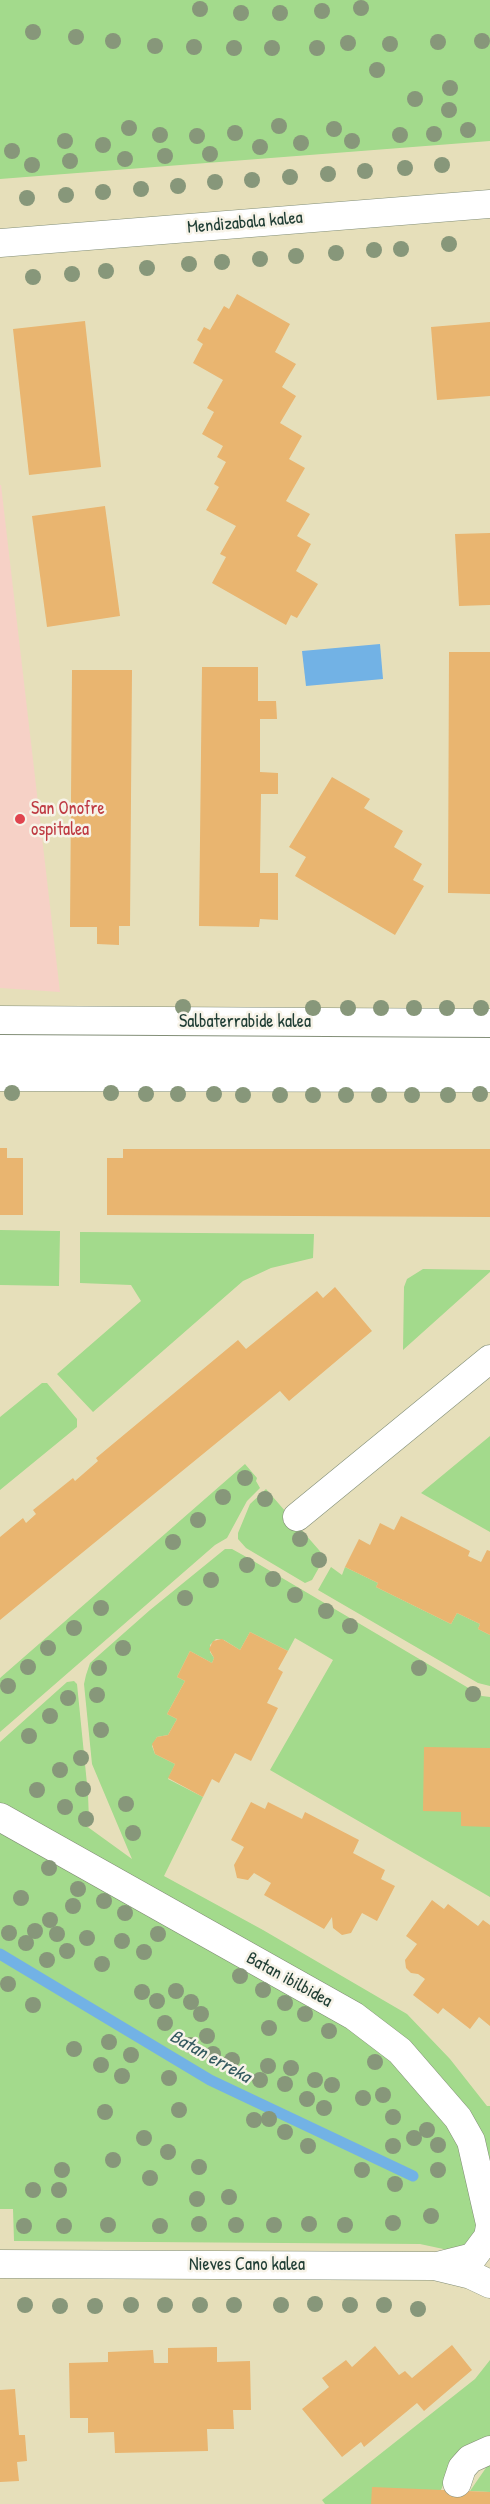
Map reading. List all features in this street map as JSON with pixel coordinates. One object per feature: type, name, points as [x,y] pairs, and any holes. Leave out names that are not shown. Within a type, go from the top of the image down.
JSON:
[{"type":"street","name":"Mendizabala kalea","points":[[0,242],[490,204]]},
{"type":"street","name":"Salbaterrabide kalea","points":[[0,1020],[490,1023]]},
{"type":"street","name":"Salbaterrabide kalea","points":[[0,1049],[490,1052]]},
{"type":"street","points":[[0,1077],[490,1078]]},
{"type":"street","points":[[297,1517],[490,1359]]},
{"type":"street","name":"Batan ibilbidea","points":[[0,1817],[354,2016],[400,2051],[458,2118],[471,2140],[490,2225],[488,2237],[473,2257],[434,2266]]},
{"type":"street","name":"Nieves Cano kalea","points":[[0,2264],[434,2266],[471,2275],[490,2284]]},
{"type":"street","points":[[457,2483],[462,2468],[470,2459],[490,2450]]},
{"type":"shaded area","name":"San Onofre ospitalea","points":[[1,485],[60,992],[0,988]]},
{"type":"green space","points":[[0,0],[490,0],[490,141],[0,179]]},
{"type":"green space","points":[[0,1230],[60,1231],[59,1286],[0,1285]]},
{"type":"green space","points":[[80,1232],[314,1234],[313,1258],[271,1268],[243,1281],[93,1412],[57,1374],[141,1301],[131,1285],[80,1283]]},
{"type":"green space","points":[[423,1269],[490,1270],[490,1272],[403,1350],[404,1287],[407,1279]]},
{"type":"green space","points":[[42,1383],[47,1383],[77,1419],[77,1427],[0,1490],[0,1417]]},
{"type":"green space","points":[[490,1436],[490,1532],[421,1493]]},
{"type":"green space","points":[[245,1464],[257,1478],[256,1481],[260,1488],[247,1501],[227,1538],[215,1545],[0,1732],[0,1678]]},
{"type":"green space","points":[[266,1489],[325,1557],[312,1580],[305,1583],[246,1548],[238,1539],[238,1533],[250,1504]]},
{"type":"green space","points":[[225,1549],[232,1549],[250,1559],[482,1696],[490,1697],[490,1897],[270,1770],[333,1660],[295,1638],[288,1651],[250,1632],[240,1650],[224,1640],[216,1639],[210,1645],[210,1652],[214,1658],[212,1663],[190,1651],[177,1677],[185,1681],[167,1714],[177,1719],[168,1735],[157,1737],[152,1746],[155,1754],[175,1764],[168,1779],[203,1797],[164,1876],[263,1930],[407,2014],[450,2059],[487,2106],[490,2106],[490,2259],[420,2244],[14,2241],[13,2209],[0,2209],[0,1742],[67,1682],[74,1681],[77,1684],[88,1794],[89,1821],[85,1825],[132,1859],[92,1764],[84,1684],[86,1675],[90,1663],[150,1610]]},
{"type":"green space","points":[[331,1567],[342,1575],[345,1567],[378,1583],[376,1587],[451,1624],[457,1613],[480,1624],[478,1629],[490,1635],[490,1686],[478,1683],[318,1590]]},
{"type":"green space","points":[[490,2360],[490,2442],[455,2456],[441,2490],[371,2504],[325,2504],[322,2500],[475,2379]]},
{"type":"green space","points":[[490,2462],[490,2492],[470,2491]]},
{"type":"water","points":[[380,644],[383,679],[306,686],[302,651]]},
{"type":"building","points":[[237,294],[290,324],[275,352],[296,364],[282,387],[296,396],[280,423],[302,436],[289,459],[305,468],[286,501],[310,514],[297,536],[311,544],[296,571],[318,584],[297,618],[291,615],[286,625],[212,583],[226,557],[220,554],[236,526],[206,510],[219,487],[214,484],[226,462],[217,457],[223,446],[202,434],[214,412],[207,408],[223,380],[193,363],[203,344],[197,340],[204,327],[210,330],[224,306],[229,309]]},
{"type":"building","points":[[85,321],[101,467],[29,475],[13,329]]},
{"type":"building","points":[[490,322],[490,396],[437,400],[431,327]]},
{"type":"building","points":[[105,506],[120,616],[47,627],[32,516]]},
{"type":"building","points":[[490,533],[490,605],[459,606],[455,534]]},
{"type":"building","points":[[449,652],[490,652],[490,894],[448,893]]},
{"type":"building","points":[[202,667],[258,667],[258,701],[276,701],[277,719],[260,719],[260,772],[278,773],[278,794],[261,794],[260,873],[278,873],[278,920],[260,919],[259,927],[199,926]]},
{"type":"building","points":[[72,670],[132,670],[130,926],[119,926],[119,945],[97,944],[97,927],[70,927]]},
{"type":"building","points":[[332,777],[370,799],[364,808],[403,831],[394,847],[422,864],[413,880],[424,886],[395,935],[295,876],[306,857],[289,847]]},
{"type":"building","points":[[0,1148],[7,1148],[7,1158],[23,1158],[23,1215],[0,1215]]},
{"type":"building","points":[[123,1149],[490,1149],[490,1217],[107,1215],[107,1158],[123,1158]]},
{"type":"building","points":[[335,1287],[372,1331],[289,1401],[280,1391],[0,1620],[0,1537],[23,1518],[26,1523],[36,1514],[33,1510],[73,1478],[75,1481],[98,1461],[96,1458],[238,1340],[246,1349],[317,1291],[323,1298]]},
{"type":"building","points":[[401,1516],[470,1551],[468,1556],[481,1562],[487,1550],[490,1551],[490,1635],[478,1629],[480,1624],[457,1613],[451,1624],[376,1587],[378,1583],[345,1567],[359,1539],[370,1545],[380,1523],[394,1530]]},
{"type":"building","points":[[250,1632],[288,1651],[278,1669],[283,1672],[267,1703],[278,1708],[251,1761],[235,1753],[219,1783],[212,1779],[203,1797],[168,1778],[175,1764],[155,1754],[152,1744],[157,1737],[168,1735],[177,1719],[167,1714],[185,1681],[177,1677],[190,1651],[212,1663],[214,1658],[209,1649],[213,1641],[222,1639],[240,1650]]},
{"type":"building","points":[[424,1747],[490,1748],[490,1827],[461,1826],[461,1812],[423,1811]]},
{"type":"building","points":[[251,1802],[265,1809],[268,1802],[302,1819],[305,1812],[359,1840],[353,1853],[385,1870],[381,1879],[395,1886],[377,1921],[362,1913],[351,1933],[342,1935],[333,1928],[332,1917],[324,1929],[264,1895],[271,1883],[254,1873],[248,1880],[237,1878],[234,1865],[244,1847],[231,1840]]},
{"type":"building","points":[[432,1900],[444,1909],[448,1904],[478,1926],[483,1920],[490,1925],[490,2026],[479,2017],[470,2029],[443,2008],[438,2014],[413,1995],[425,1979],[418,1974],[411,1973],[406,1968],[405,1960],[417,1944],[406,1936]]},
{"type":"building","points":[[452,2345],[472,2370],[424,2411],[417,2403],[364,2447],[361,2442],[342,2457],[302,2409],[329,2387],[322,2378],[346,2360],[352,2367],[375,2346],[399,2375],[405,2371],[412,2378]]},
{"type":"building","points":[[217,2347],[217,2362],[250,2361],[251,2410],[233,2410],[234,2429],[207,2429],[208,2451],[115,2453],[114,2432],[88,2433],[88,2418],[70,2418],[69,2363],[108,2362],[108,2352],[153,2350],[154,2363],[168,2363],[168,2348]]},
{"type":"building","points":[[15,2389],[19,2435],[25,2435],[27,2461],[17,2462],[19,2481],[0,2482],[0,2390]]},
{"type":"building","points":[[372,2487],[490,2492],[490,2504],[371,2504]]},
{"type":"waterway","name":"Batan erreka","points":[[0,1954],[210,2080],[413,2176]]},
{"type":"place","name":"San Onofre ospitalea","points":[[20,819]]}]
